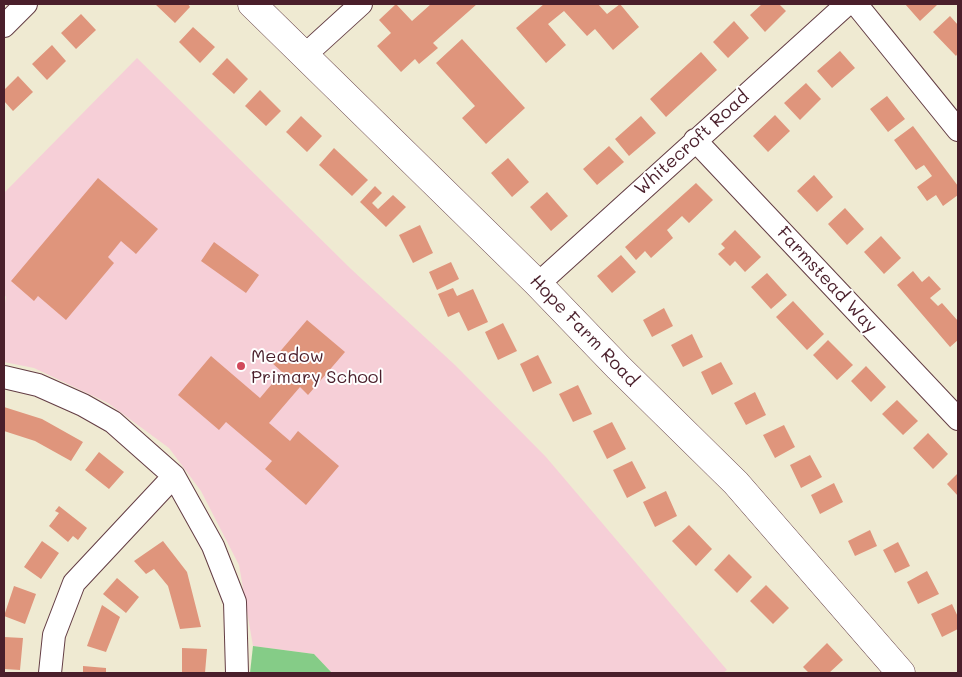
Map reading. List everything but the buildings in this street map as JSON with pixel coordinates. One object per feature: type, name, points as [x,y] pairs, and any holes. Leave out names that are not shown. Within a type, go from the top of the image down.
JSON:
[{"type":"street","points":[[4,26],[26,4]]},
{"type":"street","name":"Hope Farm Road","points":[[252,4],[538,284],[736,483],[893,671]]},
{"type":"street","points":[[305,55],[361,4]]},
{"type":"street","name":"Whitecroft Road","points":[[538,284],[847,4]]},
{"type":"street","points":[[856,4],[958,130]]},
{"type":"street","name":"Farmstead Way","points":[[695,140],[958,419]]},
{"type":"street","points":[[4,377],[38,385],[83,405],[113,422],[174,476],[213,546],[234,602],[236,673]]},
{"type":"street","points":[[50,673],[54,635],[74,583],[174,476]]},
{"type":"shaded area","name":"Meadow Primary School","points":[[137,58],[351,269],[455,365],[546,457],[727,670],[723,673],[332,673],[314,654],[253,646],[239,565],[201,491],[169,448],[108,403],[34,368],[4,362],[4,309],[6,297],[4,294],[4,193]]},
{"type":"green space","points":[[253,646],[314,654],[332,673],[250,673]]},
{"type":"place","name":"Meadow Primary School","points":[[241,366]]}]
